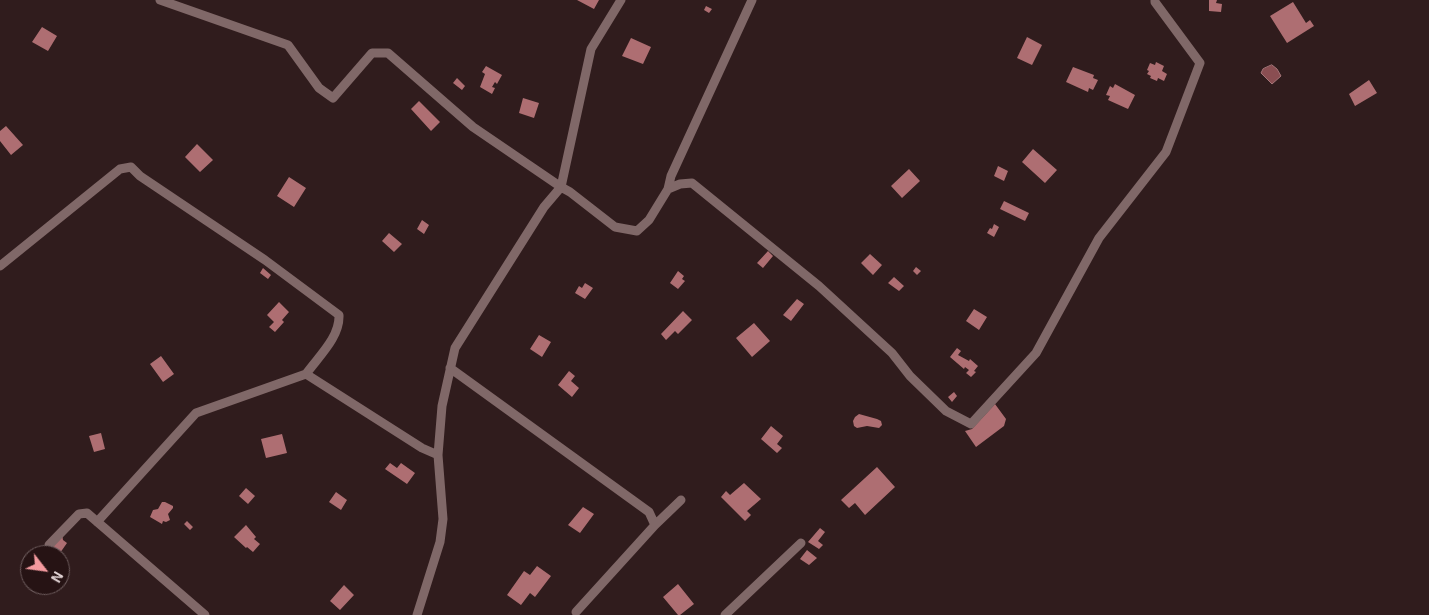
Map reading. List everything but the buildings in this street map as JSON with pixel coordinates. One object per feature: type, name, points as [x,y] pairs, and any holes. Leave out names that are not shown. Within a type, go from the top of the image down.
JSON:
[{"type":"street","points":[[160,0],[288,45],[319,88],[333,98],[372,53],[388,53],[473,127],[570,192],[615,227],[637,231],[649,220],[668,189],[671,176],[752,0]]},
{"type":"street","points":[[417,615],[440,542],[443,520],[438,455],[442,406],[455,348],[544,207],[561,187],[591,49],[621,0]]},
{"type":"street","points":[[668,189],[680,184],[692,183],[819,286],[892,353],[910,376],[946,411],[971,424],[1036,353],[1099,238],[1166,152],[1200,63],[1155,0]]},
{"type":"street","points":[[0,266],[120,169],[131,167],[140,176],[265,260],[339,315],[339,324],[334,337],[306,374],[196,413],[97,522]]},
{"type":"street","points":[[450,368],[649,512],[655,525]]},
{"type":"street","points":[[306,374],[422,448],[438,455]]},
{"type":"street","points":[[576,612],[655,525],[681,500]]},
{"type":"street","points":[[49,545],[79,514],[87,514],[205,615]]},
{"type":"street","points":[[725,615],[801,543]]},
{"type":"shaded area","points":[[1272,65],[1281,76],[1272,84],[1261,73],[1263,69]]}]
